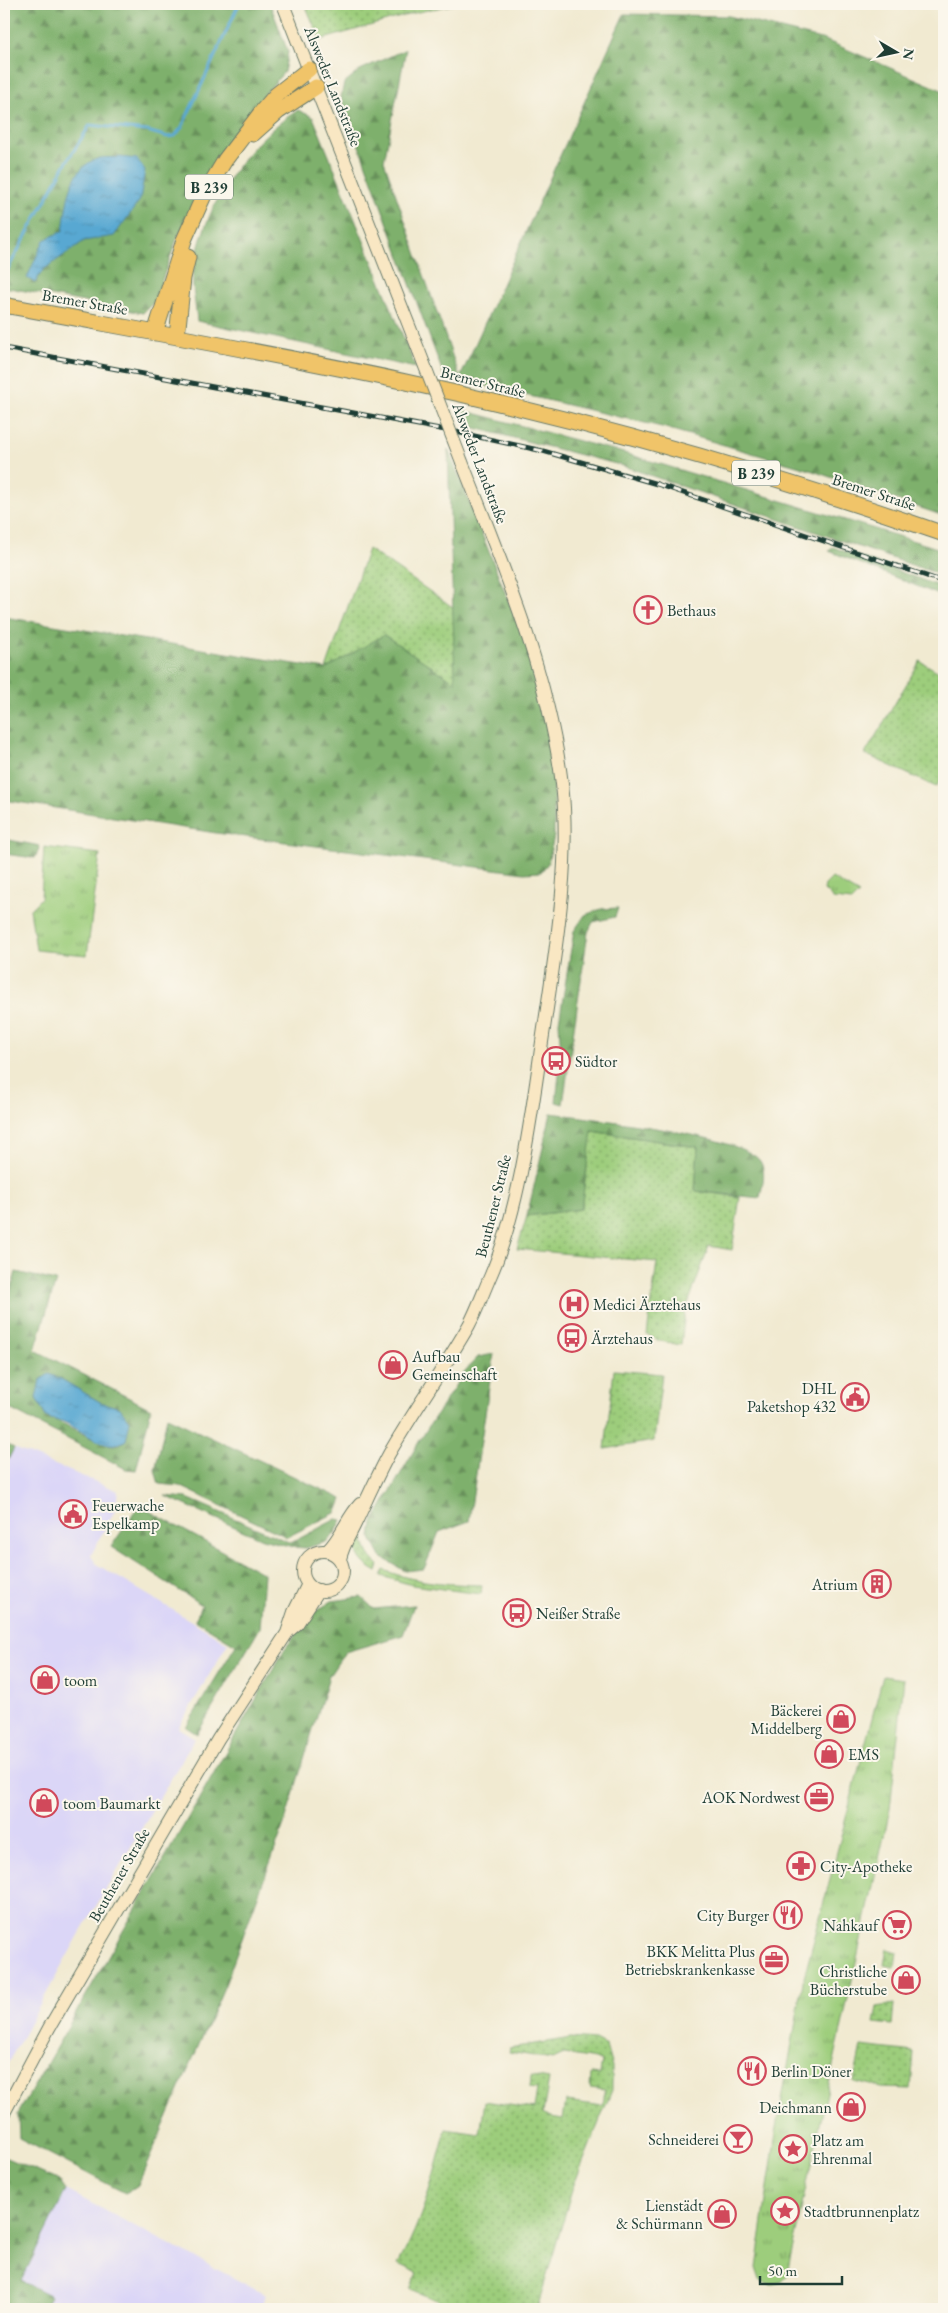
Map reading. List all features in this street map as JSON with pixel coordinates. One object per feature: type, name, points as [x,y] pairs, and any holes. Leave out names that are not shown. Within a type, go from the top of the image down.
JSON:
[{"type":"main road","name":"Alsweder Landstraße","points":[[283,4],[462,462],[536,661],[551,714],[562,786],[564,861],[561,893]]},
{"type":"main road","name":"B 239","points":[[154,333],[184,240],[204,195],[225,160],[263,110],[276,95],[309,69]]},
{"type":"main road","name":"B 239","points":[[177,337],[183,278],[191,242],[210,196],[230,163],[253,134],[279,111],[316,87]]},
{"type":"main road","name":"Bremer Straße","points":[[4,305],[400,380],[575,422],[805,488],[944,534]]},
{"type":"main road","name":"Beuthener Straße","points":[[340,1559],[343,1547],[357,1521],[367,1496],[390,1453],[469,1324],[492,1272],[513,1206],[533,1106],[561,893]]},
{"type":"main road","name":"Beuthener Straße","points":[[327,1551],[335,1544],[349,1516],[367,1496]]},
{"type":"main road","points":[[327,1551],[340,1559],[343,1567],[341,1580],[332,1589],[314,1587],[304,1576],[305,1563],[314,1553],[327,1551]]},
{"type":"main road","name":"Beuthener Straße","points":[[4,2113],[49,2028],[218,1739],[286,1634],[294,1612],[314,1587]]},
{"type":"shaded area","points":[[14,1448],[118,1491],[115,1510],[91,1555],[96,1564],[228,1643],[178,1728],[195,1738],[79,1935],[4,2070],[4,1468]]},
{"type":"shaded area","points":[[66,2190],[266,2295],[259,2309],[44,2309],[50,2296],[21,2281]]},
{"type":"green space","points":[[4,4],[270,4],[288,52],[284,72],[257,103],[219,156],[178,236],[154,302],[143,313],[4,287]]},
{"type":"green space","points":[[305,4],[457,4],[418,12],[320,40]]},
{"type":"green space","points":[[624,14],[729,16],[825,40],[944,91],[944,516],[807,469],[662,427],[444,376],[341,97],[344,83],[360,70],[406,49],[384,161],[460,378]]},
{"type":"green space","points":[[298,110],[313,117],[416,368],[197,321],[193,276],[205,227],[215,204],[243,160],[278,124]]},
{"type":"green space","points":[[462,410],[624,453],[944,550],[944,576],[620,465],[467,426]]},
{"type":"green space","points":[[448,449],[533,662],[548,719],[554,783],[554,836],[548,863],[541,872],[524,873],[216,833],[4,800],[4,617],[326,669],[384,635],[455,682]]},
{"type":"green space","points":[[833,547],[944,588],[944,597],[829,551]]},
{"type":"green space","points":[[368,549],[454,608],[456,683],[384,635],[326,669]]},
{"type":"green space","points":[[920,661],[944,675],[944,773],[936,787],[865,754]]},
{"type":"green space","points":[[4,839],[40,846],[35,858],[4,854]]},
{"type":"green space","points":[[44,847],[100,854],[87,955],[36,950],[30,909],[41,898]]},
{"type":"green space","points":[[832,878],[859,894],[852,901],[833,899],[824,890],[825,885]]},
{"type":"green space","points":[[618,908],[615,917],[593,922],[588,932],[563,1104],[556,1102],[561,1056],[559,1022],[574,931],[585,915],[601,909]]},
{"type":"green space","points":[[551,1113],[662,1129],[725,1143],[747,1152],[760,1161],[763,1179],[760,1198],[695,1191],[698,1147],[592,1131],[581,1209],[527,1216]]},
{"type":"green space","points":[[591,1131],[698,1147],[695,1191],[740,1197],[732,1250],[709,1246],[685,1312],[681,1345],[660,1341],[647,1335],[657,1262],[517,1249],[527,1216],[581,1209]]},
{"type":"green space","points":[[16,1272],[56,1281],[35,1350],[151,1409],[136,1470],[126,1469],[4,1406],[4,1316]],"holes":[[[49,1374],[100,1402],[120,1408],[126,1440],[116,1445],[109,1445],[46,1417],[36,1398]]]},
{"type":"green space","points":[[494,1354],[469,1521],[439,1532],[424,1569],[405,1571],[381,1557],[371,1538],[373,1522],[420,1440],[464,1372],[478,1357]]},
{"type":"green space","points":[[614,1370],[662,1374],[654,1441],[605,1449]]},
{"type":"green space","points":[[167,1417],[342,1499],[337,1512],[287,1537],[180,1486],[159,1484],[155,1470]]},
{"type":"green space","points":[[4,1443],[14,1448],[4,1468]]},
{"type":"green space","points":[[165,1496],[187,1498],[291,1543],[336,1519],[342,1520],[335,1534],[326,1542],[306,1548],[293,1547],[262,1539]]},
{"type":"green space","points":[[145,1509],[264,1574],[260,1628],[197,1734],[186,1727],[236,1645],[195,1620],[202,1605],[111,1547],[136,1510]]},
{"type":"green space","points":[[360,1528],[363,1531],[367,1550],[379,1565],[377,1572],[365,1564],[358,1554],[356,1543]]},
{"type":"green space","points":[[384,1570],[420,1580],[482,1585],[481,1594],[412,1585],[381,1576]]},
{"type":"green space","points":[[361,1597],[374,1609],[414,1605],[403,1635],[345,1652],[329,1676],[284,1825],[225,1985],[137,2187],[125,2193],[19,2138],[18,2114],[286,1647],[313,1613],[332,1601]]},
{"type":"green space","points":[[883,1676],[904,1679],[890,1809],[787,2273],[779,2283],[772,2285],[760,2280],[756,2268],[776,2133],[803,1982]]},
{"type":"green space","points":[[887,1949],[897,1952],[895,1967],[884,1965]]},
{"type":"green space","points":[[894,2004],[892,2025],[874,2023],[877,2007]]},
{"type":"green space","points":[[571,2038],[595,2040],[606,2046],[612,2067],[612,2090],[573,2187],[537,2309],[457,2309],[410,2289],[418,2273],[398,2264],[421,2215],[446,2129],[480,2134],[485,2101],[534,2109],[537,2089],[530,2088],[531,2076],[549,2079],[543,2113],[549,2117],[563,2119],[566,2101],[603,2106],[605,2090],[590,2088],[591,2074],[600,2075],[602,2060],[564,2054],[553,2059],[509,2052],[510,2048]]},
{"type":"green space","points":[[861,2046],[914,2052],[911,2089],[882,2088],[854,2081]]},
{"type":"green space","points":[[4,2157],[60,2181],[66,2190],[21,2281],[51,2296],[44,2309],[4,2309]]},
{"type":"water","points":[[120,157],[137,159],[145,170],[140,200],[114,236],[84,241],[43,270],[35,283],[27,278],[44,240],[63,231],[71,188],[81,169],[89,162],[100,158]]},
{"type":"water","points":[[49,1374],[100,1402],[120,1408],[130,1421],[126,1440],[118,1444],[102,1442],[61,1421],[46,1417],[36,1398],[40,1380]]},
{"type":"waterway","points":[[4,276],[66,163],[90,125],[147,131],[168,137],[175,136],[182,127],[239,4]]},
{"type":"railway","points":[[4,348],[456,432],[543,451],[657,484],[944,582]]},
{"type":"place","name":"Bethaus","points":[[648,610]]},
{"type":"place","name":"Südtor","points":[[556,1061]]},
{"type":"place","name":"Medici Ärztehaus","points":[[574,1304]]},
{"type":"place","name":"Ärztehaus","points":[[572,1338]]},
{"type":"place","name":"Aufbau Gemeinschaft","points":[[393,1365]]},
{"type":"place","name":"DHL Paketshop 432","points":[[855,1397]]},
{"type":"place","name":"Feuerwache Espelkamp","points":[[73,1514]]},
{"type":"place","name":"Atrium","points":[[877,1584]]},
{"type":"place","name":"Neißer Straße","points":[[517,1613]]},
{"type":"place","name":"toom","points":[[45,1680]]},
{"type":"place","name":"Bäckerei Middelberg","points":[[841,1719]]},
{"type":"place","name":"EMS","points":[[829,1754]]},
{"type":"place","name":"AOK Nordwest","points":[[819,1797]]},
{"type":"place","name":"toom Baumarkt","points":[[44,1803]]},
{"type":"place","name":"City-Apotheke","points":[[801,1866]]},
{"type":"place","name":"City Burger","points":[[788,1915]]},
{"type":"place","name":"Nahkauf","points":[[897,1925]]},
{"type":"place","name":"BKK Melitta Plus Betriebskrankenkasse","points":[[774,1960]]},
{"type":"place","name":"Christliche Bücherstube","points":[[906,1980]]},
{"type":"place","name":"Berlin Döner","points":[[752,2071]]},
{"type":"place","name":"Deichmann","points":[[851,2107]]},
{"type":"place","name":"Schneiderei","points":[[738,2139]]},
{"type":"place","name":"Platz am Ehrenmal","points":[[793,2149]]},
{"type":"place","name":"Stadtbrunnenplatz","points":[[785,2211]]},
{"type":"place","name":"Lienstädt & Schürmann","points":[[722,2214]]}]
